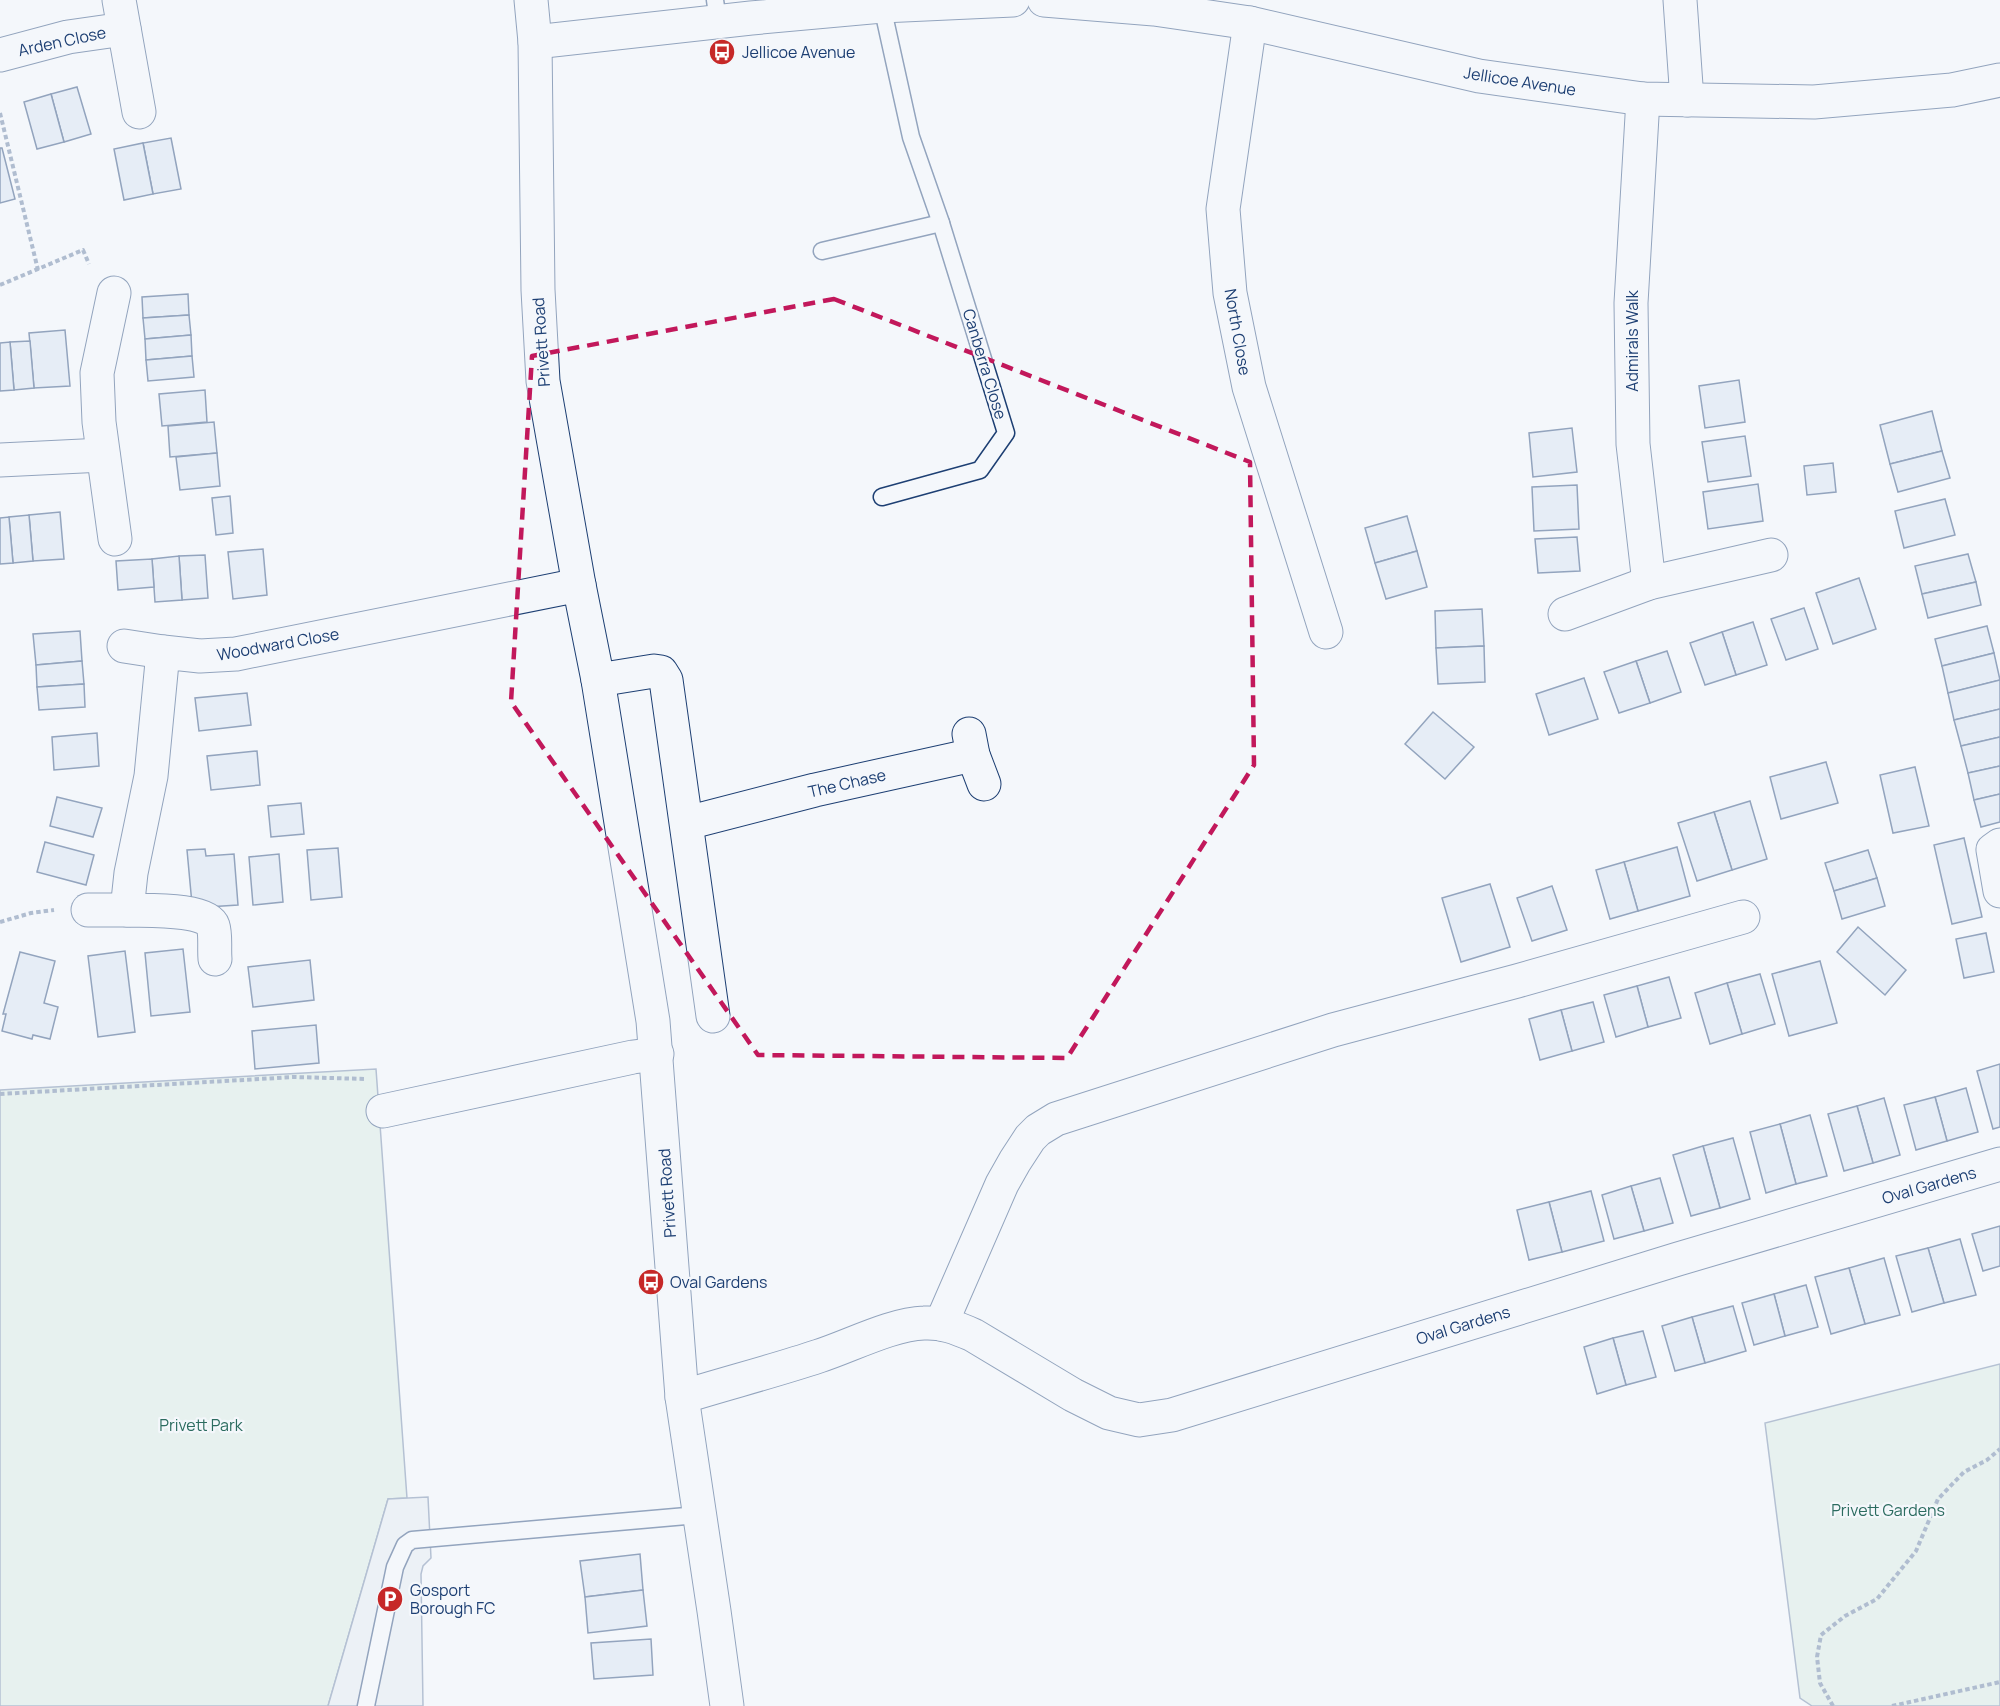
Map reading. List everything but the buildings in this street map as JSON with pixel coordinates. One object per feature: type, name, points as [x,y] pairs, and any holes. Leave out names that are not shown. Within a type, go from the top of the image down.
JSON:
[{"type":"street","name":"Privett Road","points":[[531,0],[535,42],[537,290],[543,381],[598,680],[657,1054],[682,1397],[727,1706]]},
{"type":"street","points":[[535,42],[716,11],[1013,0]]},
{"type":"street","name":"Jellicoe Avenue","points":[[1044,0],[1155,4],[1250,23],[1479,76],[1643,99],[1814,102],[1952,90],[2000,80]]},
{"type":"street","points":[[1680,0],[1687,100]]},
{"type":"street","name":"Arden Close","points":[[0,55],[69,38],[122,15],[139,112]]},
{"type":"street","name":"North Close","points":[[1250,23],[1223,209],[1230,293],[1249,387],[1326,632]]},
{"type":"street","name":"Admirals Walk","points":[[1643,99],[1631,303],[1633,444],[1649,583]]},
{"type":"street","points":[[114,293],[97,373],[99,422],[115,539]]},
{"type":"street","points":[[0,460],[103,455]]},
{"type":"street","points":[[1565,614],[1649,583],[1771,555]]},
{"type":"street","name":"Woodward Close","points":[[124,646],[200,656],[236,654],[579,585]]},
{"type":"street","points":[[127,910],[131,873],[151,776],[163,652]]},
{"type":"street","points":[[598,680],[654,671],[664,675],[668,688],[713,1016]]},
{"type":"street","name":"The Chase","points":[[687,823],[814,790],[975,758]]},
{"type":"street","points":[[2000,845],[1993,850],[2000,891]]},
{"type":"street","points":[[88,910],[187,913],[207,918],[213,924],[215,959]]},
{"type":"street","points":[[941,1324],[1002,1184],[1030,1138],[1056,1119],[1333,1030],[1743,917]]},
{"type":"street","points":[[383,1111],[633,1057],[657,1054]]},
{"type":"street","name":"Oval Gardens","points":[[682,1397],[817,1356],[908,1325],[924,1323],[941,1324],[973,1335],[1097,1408],[1126,1418],[1152,1419],[1172,1415],[1678,1259],[2000,1164]]},
{"type":"lane","name":"Canberra Close","points":[[882,6],[911,137],[941,223],[1006,433],[980,470],[882,497]]},
{"type":"lane","points":[[822,251],[941,223]]},
{"type":"lane","points":[[366,1706],[394,1567],[405,1545],[412,1540],[698,1515]]},
{"type":"path","points":[[0,113],[38,270]]},
{"type":"path","points":[[0,285],[83,250],[89,264]]},
{"type":"path","points":[[0,922],[31,913],[59,909],[88,910]]},
{"type":"path","points":[[0,1094],[294,1077],[368,1078]]},
{"type":"path","points":[[1833,1706],[1820,1683],[1817,1657],[1821,1635],[1845,1616],[1877,1599],[1916,1551],[1938,1499],[1964,1472],[1987,1460],[2000,1449]]},
{"type":"path","points":[[1892,1706],[2000,1682]]},
{"type":"highlighted area","points":[[834,299],[1250,462],[1254,765],[1067,1058],[758,1055],[511,702],[532,356]]},
{"type":"green space","name":"Privett Park","points":[[376,1069],[407,1498],[388,1499],[328,1706],[0,1706],[0,1090]]},
{"type":"green space","name":"Privett Gardens","points":[[2000,1364],[2000,1706],[1812,1706],[1800,1698],[1765,1423]]},
{"type":"shaded area","name":"Gosport Borough FC","points":[[428,1497],[431,1558],[423,1566],[421,1574],[423,1706],[328,1706],[388,1499]]},
{"type":"place","name":"Jellicoe Avenue","points":[[722,52]]},
{"type":"place","name":"Oval Gardens","points":[[651,1282]]},
{"type":"place","name":"Gosport Borough FC","points":[[390,1599]]}]
